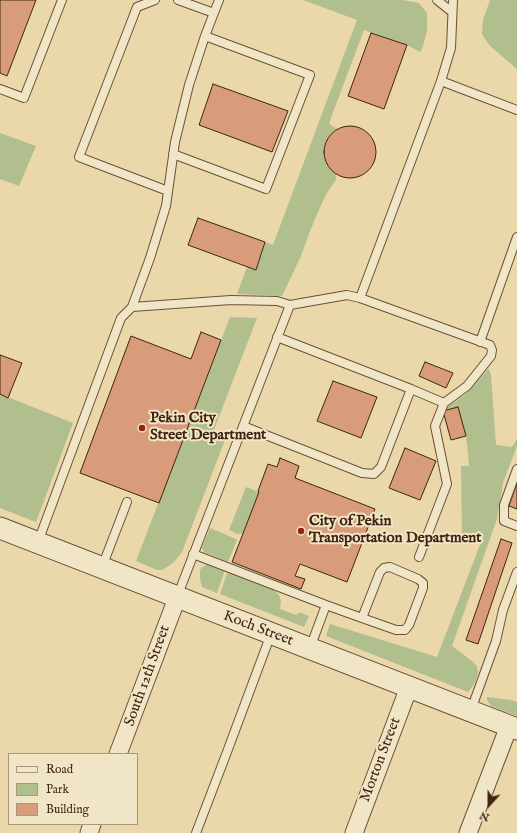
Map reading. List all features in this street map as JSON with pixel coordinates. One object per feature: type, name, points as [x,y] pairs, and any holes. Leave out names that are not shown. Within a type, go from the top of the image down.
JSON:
[{"type":"street","name":"Koch Street","points":[[0,528],[513,728]]},
{"type":"street","name":"South 12th Street","points":[[118,753],[177,598]]},
{"type":"street","name":"Morton Street","points":[[354,833],[409,687]]},
{"type":"street","points":[[468,833],[513,728]]},
{"type":"lane","points":[[0,89],[24,98],[62,0]]},
{"type":"lane","points":[[155,0],[137,7],[79,157],[168,191]]},
{"type":"lane","points":[[178,0],[214,13]]},
{"type":"lane","points":[[37,543],[121,318],[132,307],[150,258],[166,206],[175,142],[189,85],[219,0]]},
{"type":"lane","points":[[437,0],[452,12]]},
{"type":"lane","points":[[360,298],[451,48],[453,0]]},
{"type":"lane","points":[[173,154],[266,189],[310,75],[206,36]]},
{"type":"lane","points":[[440,81],[517,110]]},
{"type":"lane","points":[[480,342],[517,237]]},
{"type":"lane","points":[[132,307],[231,300],[276,301],[290,305],[347,295],[360,298],[490,346],[492,356],[467,386],[444,403],[435,426],[446,484],[419,557]]},
{"type":"lane","points":[[177,598],[290,305]]},
{"type":"lane","points":[[277,337],[444,403]]},
{"type":"lane","points":[[243,426],[362,473],[374,474],[381,467],[411,390]]},
{"type":"lane","points":[[517,469],[504,505],[504,521],[517,526]]},
{"type":"lane","points":[[102,568],[127,502]]},
{"type":"lane","points":[[194,554],[326,605],[362,618],[396,630],[405,630],[409,625],[423,588],[423,583],[418,578],[390,568],[384,568],[380,572],[362,618]]},
{"type":"lane","points":[[471,711],[496,641],[503,610],[517,572]]},
{"type":"lane","points":[[310,649],[326,605]]},
{"type":"lane","points":[[196,833],[271,634]]},
{"type":"green space","points":[[303,0],[403,0],[419,3],[427,13],[427,31],[420,52],[407,45],[364,30],[329,123],[338,129],[328,137],[324,153],[325,161],[336,173],[336,180],[328,191],[321,205],[301,256],[282,296],[237,294],[247,267],[256,270],[265,242],[273,245],[357,20]]},
{"type":"green space","points":[[490,0],[517,0],[517,69],[490,46],[482,34],[483,20]]},
{"type":"green space","points":[[0,133],[36,146],[19,186],[0,179]]},
{"type":"green space","points":[[230,317],[257,318],[212,435],[225,440],[182,552],[170,565],[162,570],[157,570],[136,561]]},
{"type":"green space","points":[[489,369],[491,375],[496,445],[512,447],[517,439],[517,446],[503,483],[497,519],[452,646],[477,666],[478,672],[476,680],[468,692],[326,636],[330,624],[437,657],[481,542],[462,535],[461,466],[469,466],[466,436],[444,411],[444,409],[466,394]]},
{"type":"green space","points":[[0,394],[73,423],[36,522],[0,508]]},
{"type":"green space","points":[[246,487],[259,492],[244,533],[238,534],[229,530]]},
{"type":"green space","points":[[210,528],[237,540],[228,562],[204,552],[202,548]]},
{"type":"green space","points":[[206,565],[212,565],[225,570],[217,593],[202,587],[200,571],[201,568]]},
{"type":"green space","points":[[228,571],[274,590],[279,595],[281,602],[280,609],[296,615],[301,613],[309,616],[304,627],[220,594]]},
{"type":"green space","points":[[487,697],[517,702],[517,716],[491,706],[487,700]]},
{"type":"building","points":[[0,0],[36,0],[7,76],[0,73]]},
{"type":"building","points":[[371,33],[407,45],[384,109],[348,96]]},
{"type":"building","points":[[213,84],[288,111],[272,152],[199,125]]},
{"type":"building","points":[[350,126],[364,130],[372,138],[376,152],[372,166],[364,174],[350,178],[336,174],[328,166],[324,152],[328,138],[336,130]]},
{"type":"building","points":[[198,218],[265,242],[256,270],[188,245]]},
{"type":"building","points":[[201,332],[221,340],[159,503],[80,473],[131,336],[191,359]]},
{"type":"building","points":[[0,355],[22,363],[8,398],[0,394]]},
{"type":"building","points":[[425,362],[453,373],[446,388],[419,376]]},
{"type":"building","points":[[333,381],[377,397],[361,438],[317,421]]},
{"type":"building","points":[[458,407],[466,436],[451,440],[443,411]]},
{"type":"building","points":[[405,448],[436,461],[420,500],[389,488]]},
{"type":"building","points":[[280,458],[299,466],[295,478],[375,509],[347,582],[300,564],[295,576],[305,579],[301,589],[232,562],[259,492],[258,491],[268,464],[277,467]]},
{"type":"building","points":[[517,483],[517,509],[509,506]]},
{"type":"building","points":[[501,539],[512,543],[478,644],[466,640]]},
{"type":"place","name":"Pekin City Street Department","points":[[142,428]]},
{"type":"place","name":"City of Pekin Transportation Department","points":[[301,531]]}]
